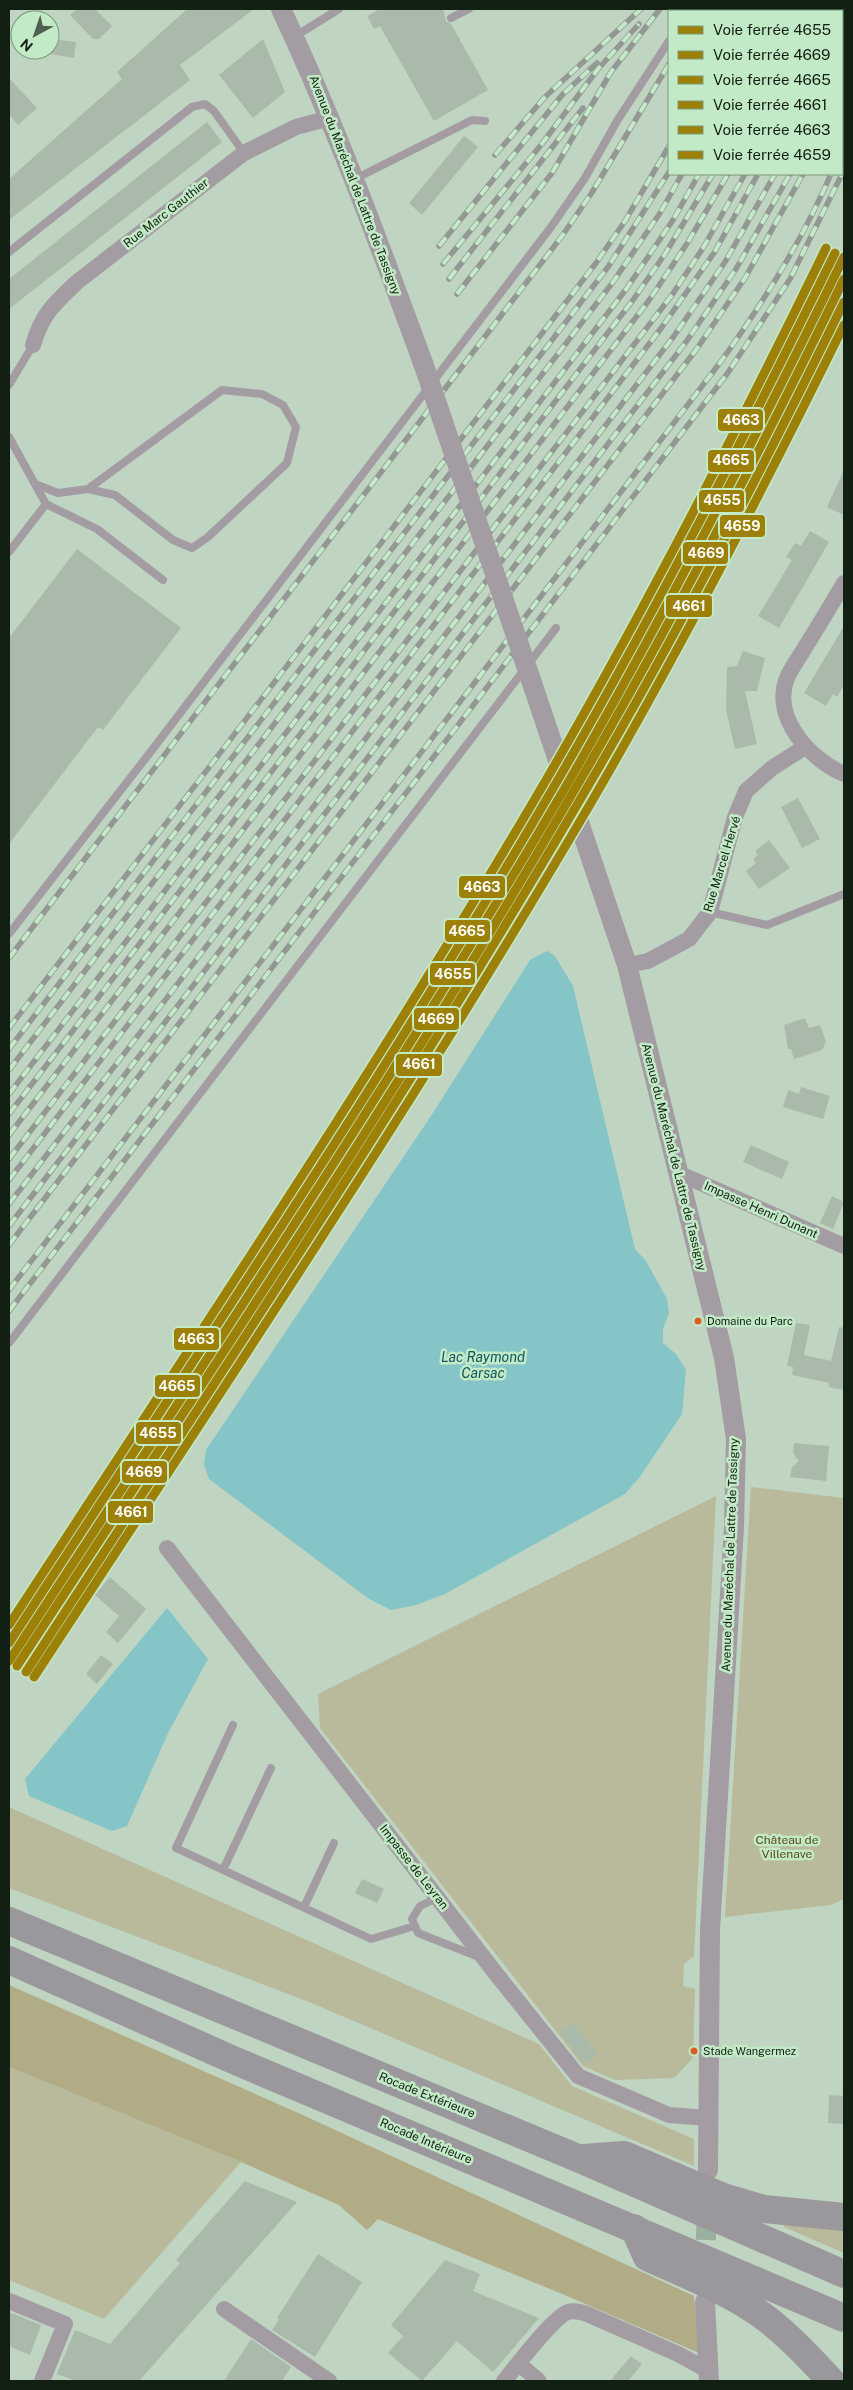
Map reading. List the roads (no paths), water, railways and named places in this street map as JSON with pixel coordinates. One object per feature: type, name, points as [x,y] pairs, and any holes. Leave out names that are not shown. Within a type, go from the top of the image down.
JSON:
[{"type":"highway","name":"Rocade Extérieure","points":[[9,1920],[580,2158],[844,2274]]},
{"type":"highway","name":"Rocade Intérieure","points":[[9,1960],[231,2059],[844,2318]]},
{"type":"highway","points":[[580,2158],[624,2155],[723,2197],[764,2209],[844,2217]]},
{"type":"highway","points":[[634,2228],[647,2257],[716,2288],[753,2309],[809,2357],[831,2381]]},
{"type":"street","name":"Avenue du Maréchal de Lattre de Tassigny","points":[[281,9],[355,179],[422,363],[627,965],[724,1358],[736,1439],[734,1527],[710,1930],[708,2170]]},
{"type":"street","name":"Rue Marc Gauthier","points":[[33,345],[39,324],[54,304],[77,282],[244,153],[296,127],[330,118]]},
{"type":"street","points":[[844,583],[786,679],[784,704],[791,726],[805,747],[828,767],[844,774]]},
{"type":"street","name":"Rue Marcel Hervé","points":[[627,965],[648,960],[689,939],[710,912],[735,817],[746,791],[772,768],[805,747]]},
{"type":"street","name":"Impasse Henri Dunant","points":[[678,1173],[844,1246]]},
{"type":"street","name":"Impasse de Leyran","points":[[167,1548],[485,1960],[578,2076],[669,2115],[708,2118]]},
{"type":"street","points":[[9,2301],[66,2324],[42,2381]]},
{"type":"street","points":[[705,2302],[709,2376]]},
{"type":"street","points":[[224,2309],[329,2381]]},
{"type":"street","points":[[504,2381],[560,2317],[568,2312],[577,2311],[669,2350],[709,2376]]},
{"type":"street","points":[[519,2364],[539,2381]]},
{"type":"lane","points":[[294,37],[340,9]]},
{"type":"lane","points":[[451,18],[469,9]]},
{"type":"lane","points":[[9,934],[152,750],[551,227],[585,178],[617,122],[668,43]]},
{"type":"lane","points":[[9,252],[192,107],[205,104],[214,111],[244,153]]},
{"type":"lane","points":[[355,179],[472,120],[485,121]]},
{"type":"lane","points":[[9,385],[33,345]]},
{"type":"lane","points":[[34,484],[58,493],[88,489],[115,495],[173,540],[192,548],[208,537],[287,463],[296,427],[283,405],[262,394],[222,390],[88,489]]},
{"type":"lane","points":[[9,438],[46,504],[97,529],[163,580]]},
{"type":"lane","points":[[9,552],[46,504]]},
{"type":"lane","points":[[9,1343],[556,628]]},
{"type":"lane","points":[[710,912],[767,925],[844,894]]},
{"type":"lane","points":[[233,1725],[176,1848],[371,1939],[415,1926]]},
{"type":"lane","points":[[223,1870],[271,1768]]},
{"type":"lane","points":[[304,1907],[334,1843]]},
{"type":"lane","points":[[438,1898],[420,1906],[412,1919],[418,1933],[485,1960]]},
{"type":"water","name":"Lac Raymond Carsac","points":[[547,951],[555,956],[573,986],[635,1249],[646,1261],[667,1299],[669,1313],[663,1329],[663,1343],[676,1354],[686,1370],[682,1414],[639,1478],[625,1494],[445,1594],[416,1605],[391,1610],[369,1599],[209,1479],[204,1465],[206,1450],[431,1116],[530,960]]},
{"type":"water","points":[[167,1608],[208,1659],[169,1731],[127,1826],[112,1831],[29,1796],[25,1779]]},
{"type":"tunnel","points":[[705,2270],[707,2202]]},
{"type":"railway","points":[[495,155],[545,97],[641,9]]},
{"type":"railway","points":[[457,294],[552,173],[611,72],[660,9]]},
{"type":"railway","points":[[443,264],[541,145],[598,69],[639,24]]},
{"type":"railway","points":[[439,246],[563,94],[597,63]]},
{"type":"railway","points":[[9,958],[562,236],[591,194],[668,66]]},
{"type":"railway","points":[[449,279],[583,108]]},
{"type":"railway","points":[[9,1028],[596,263],[625,221],[668,148]]},
{"type":"railway","points":[[9,1049],[608,267],[668,174]]},
{"type":"railway","points":[[9,1070],[613,282],[660,213],[681,175]]},
{"type":"railway","points":[[9,1094],[627,288],[673,220],[698,175]]},
{"type":"railway","points":[[9,1114],[633,300],[665,254],[712,175]]},
{"type":"railway","points":[[9,1135],[650,299],[688,242],[727,175]]},
{"type":"railway","points":[[9,1159],[672,295],[703,248],[744,175]]},
{"type":"railway","points":[[9,1180],[662,327],[714,253],[757,175]]},
{"type":"railway","points":[[9,1204],[674,336],[725,262],[774,175]]},
{"type":"railway","points":[[9,1226],[686,342],[736,269],[789,175]]},
{"type":"railway","points":[[9,1245],[696,350],[745,278],[802,175]]},
{"type":"railway","points":[[9,1290],[719,364],[751,319],[780,272],[807,224],[831,175]]},
{"type":"railway","points":[[9,1311],[727,374],[790,279],[842,175]]},
{"type":"rail line","name":"4663","points":[[9,1625],[284,1203],[419,991],[485,883],[622,646],[760,382],[826,248]]},
{"type":"rail line","name":"4665","points":[[9,1643],[289,1214],[427,998],[494,888],[632,649],[736,452],[835,253]]},
{"type":"rail line","name":"4655","points":[[9,1661],[292,1228],[499,899],[602,723],[709,525],[844,257]]},
{"type":"rail line","name":"4669","points":[[17,1666],[302,1231],[509,901],[611,727],[681,600],[748,473],[844,279]]},
{"type":"rail line","name":"4661","points":[[26,1672],[309,1238],[515,909],[651,676],[782,428],[844,302]]},
{"type":"rail line","name":"4659","points":[[34,1677],[318,1243],[526,913],[592,801],[690,625],[784,446],[844,325]]},
{"type":"place","name":"Domaine du Parc","points":[[698,1321]]},
{"type":"place","name":"Stade Wangermez","points":[[694,2051]]},
{"type":"park label","name":"Château de Villenave","points":[[787,1847]]}]
